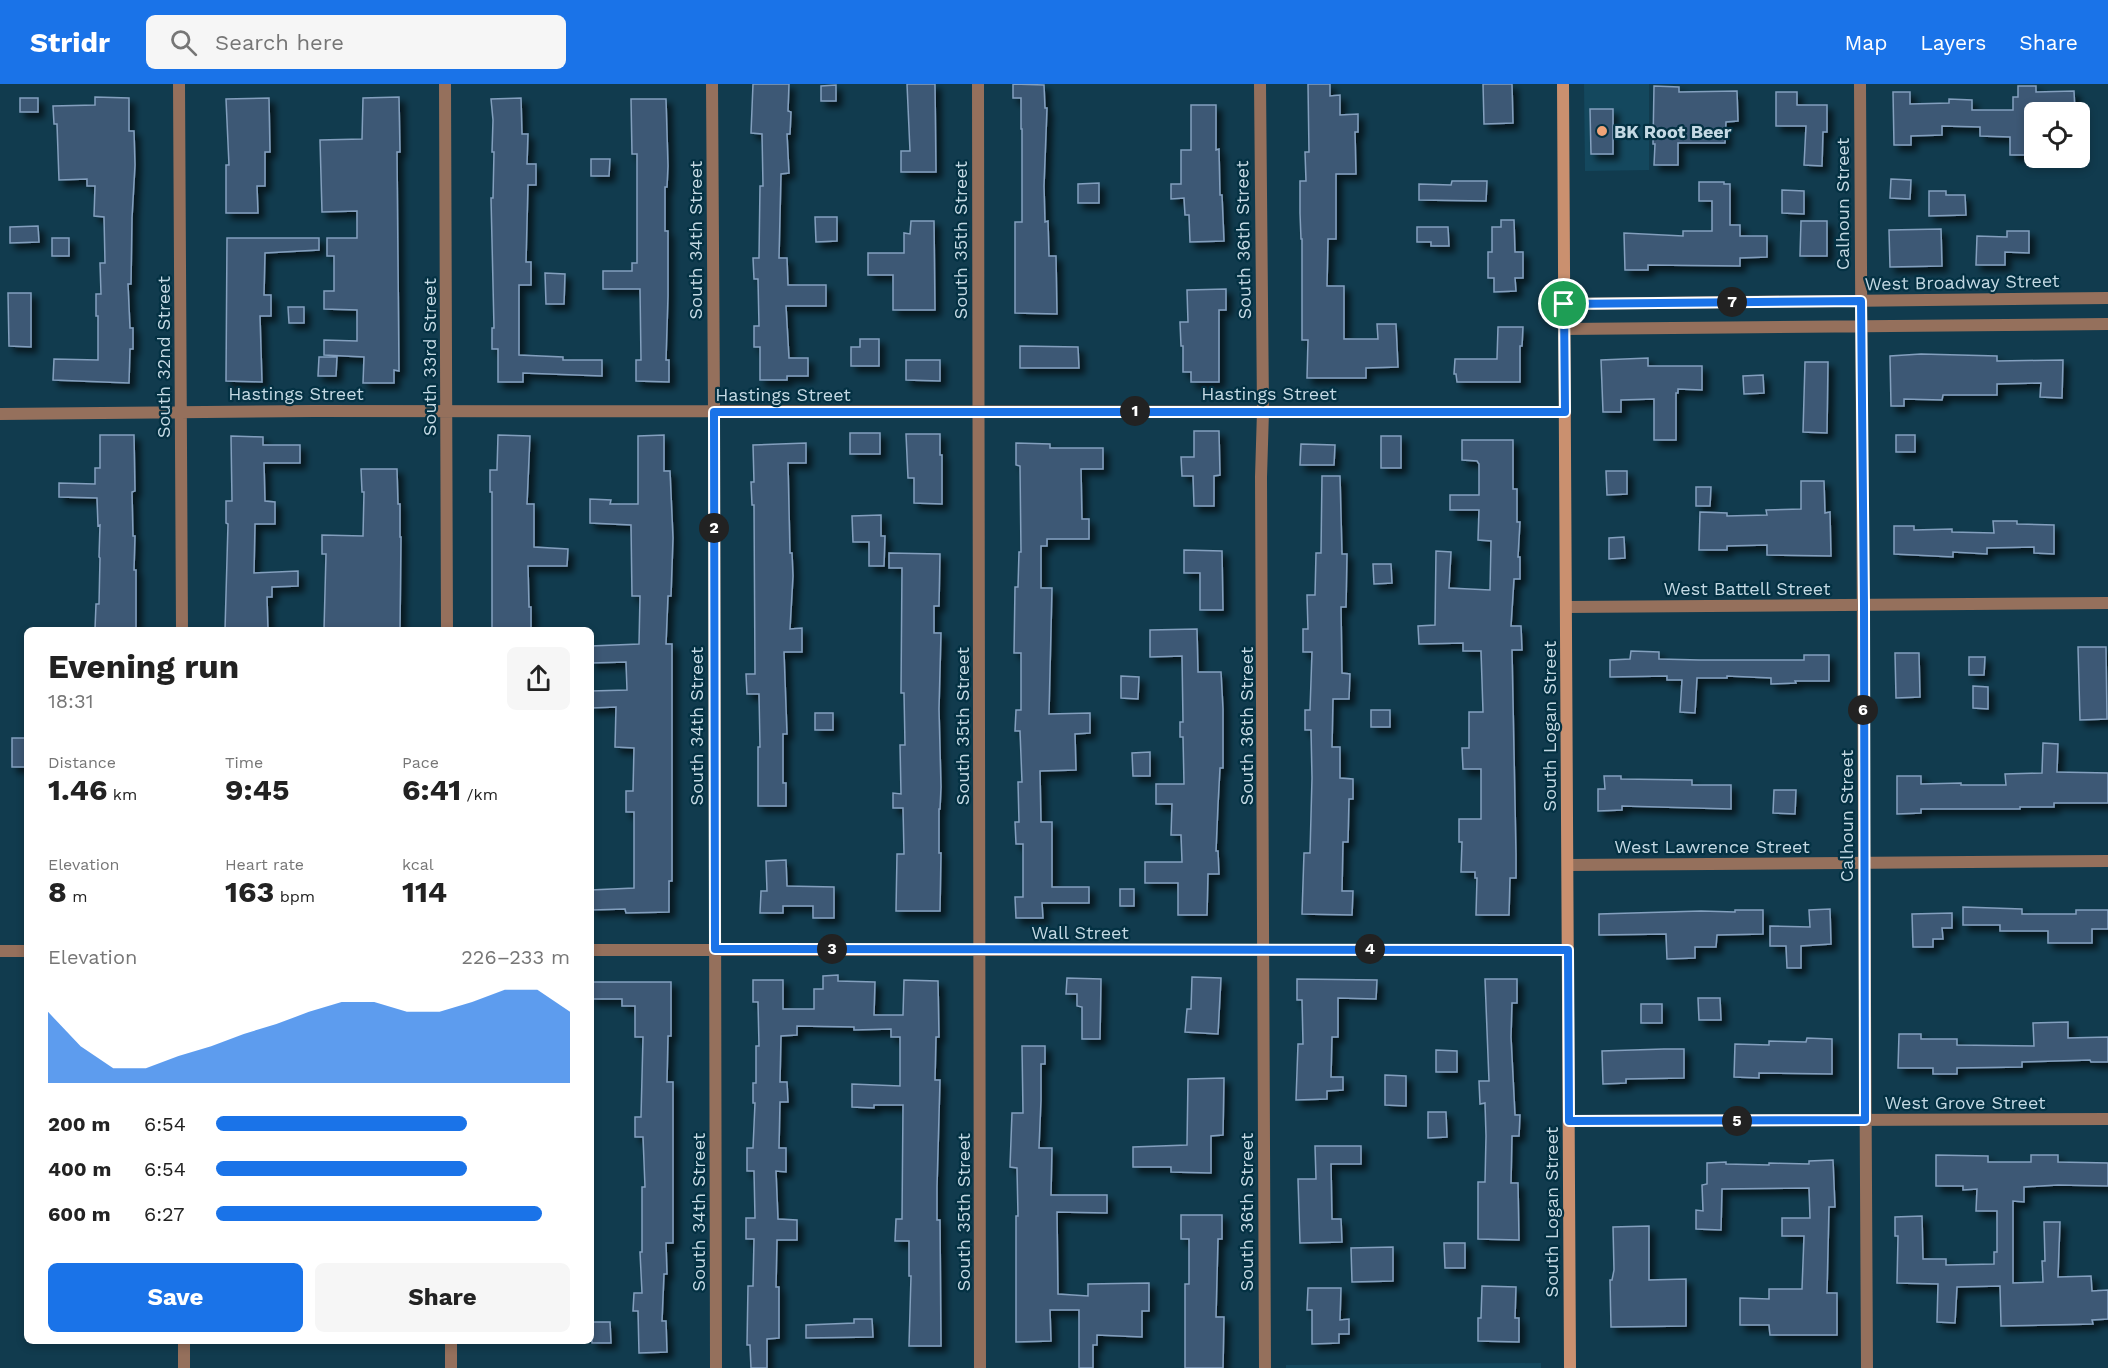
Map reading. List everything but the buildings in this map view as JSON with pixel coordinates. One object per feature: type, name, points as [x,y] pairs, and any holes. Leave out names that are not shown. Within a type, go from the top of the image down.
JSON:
[{"type":"street","name":"South 32nd Street","points":[[179,84],[182,627]]},
{"type":"street","name":"South 33rd Street","points":[[445,84],[447,627]]},
{"type":"street","name":"South 34th Street","points":[[711,84],[716,1368]]},
{"type":"street","name":"South 35th Street","points":[[978,84],[980,1368]]},
{"type":"street","name":"South 36th Street","points":[[1260,84],[1265,1368]]},
{"type":"street","name":"South Logan Street","points":[[1563,84],[1570,1368]]},
{"type":"street","name":"Calhoun Street","points":[[1860,84],[1867,1368]]},
{"type":"street","name":"West Broadway Street","points":[[1564,304],[2108,298]]},
{"type":"street","points":[[1565,329],[2108,324]]},
{"type":"street","name":"Hastings Street","points":[[0,414],[181,411],[1565,412]]},
{"type":"street","name":"West Battell Street","points":[[1566,607],[2108,603]]},
{"type":"street","name":"West Lawrence Street","points":[[1568,865],[2108,861]]},
{"type":"street","name":"Wall Street","points":[[594,950],[1568,950]]},
{"type":"street","points":[[0,951],[24,951]]},
{"type":"street","name":"West Grove Street","points":[[1569,1121],[2108,1119]]},
{"type":"street","points":[[184,1344],[184,1368]]},
{"type":"street","points":[[451,1344],[451,1368]]},
{"type":"shaded area","points":[[1584,84],[1649,84],[1649,170],[1585,171]]},
{"type":"shaded area","points":[[1541,1363],[1541,1368],[1286,1368],[1286,1365]]},
{"type":"place","name":"BK Root Beer","points":[[1602,131]]},
{"type":"route","points":[[1861,301],[1865,1120],[1569,1121],[1568,950],[715,949],[714,412],[1565,412],[1564,304],[1861,301]]}]
